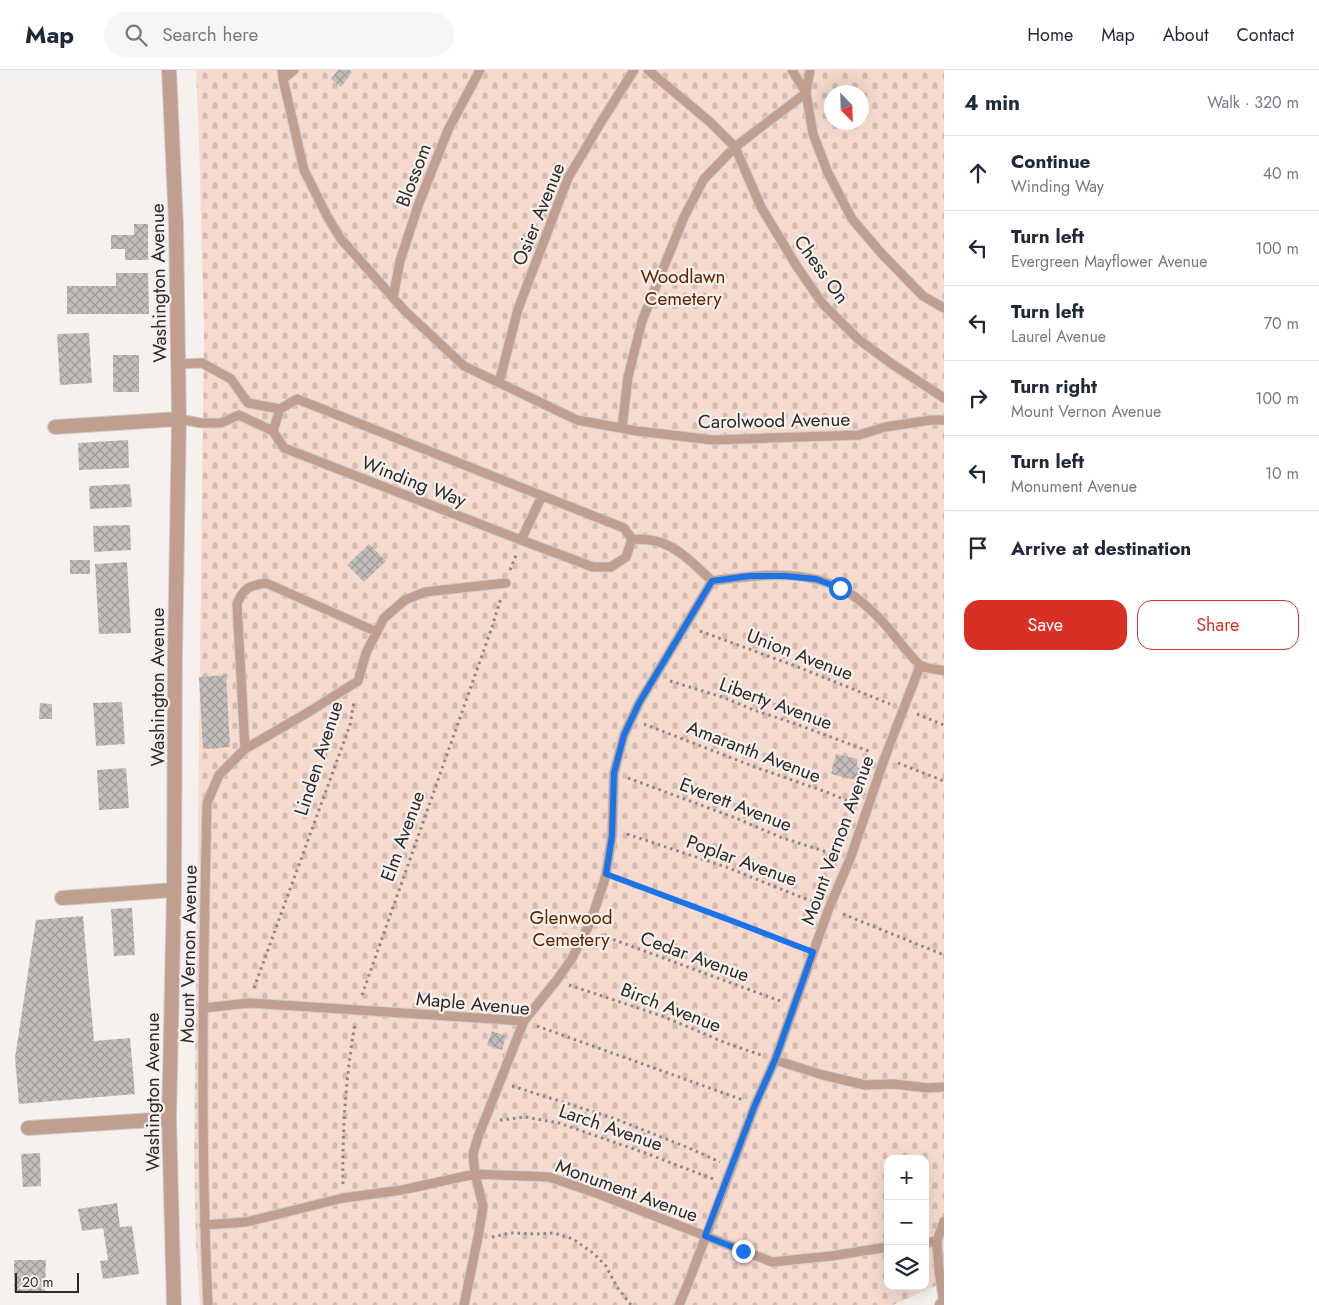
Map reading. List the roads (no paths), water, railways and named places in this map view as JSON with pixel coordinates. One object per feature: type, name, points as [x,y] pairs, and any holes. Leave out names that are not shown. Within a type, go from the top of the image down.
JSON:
[{"type":"street","name":"Washington Avenue","points":[[170,70],[176,224],[179,419],[174,890],[169,1119],[174,1305]]},
{"type":"street","points":[[55,427],[179,419]]},
{"type":"street","points":[[62,898],[174,890]]},
{"type":"street","points":[[28,1128],[169,1119]]},
{"type":"lane","points":[[282,75],[294,70]]},
{"type":"lane","name":"Blossom","points":[[393,298],[400,261],[419,202],[448,130],[480,70]]},
{"type":"lane","name":"Osier Avenue","points":[[499,383],[518,308],[568,178],[602,118],[634,70]]},
{"type":"lane","points":[[648,70],[710,122],[735,147]]},
{"type":"lane","points":[[792,70],[806,93]]},
{"type":"lane","points":[[810,70],[806,93],[813,134],[828,173],[852,219],[882,254],[923,296],[944,308]]},
{"type":"lane","name":"Carolwood Avenue","points":[[282,75],[304,170],[327,216],[342,238],[404,311],[464,366],[577,420],[714,440],[859,435],[894,426],[931,420],[944,420]]},
{"type":"lane","points":[[622,428],[628,377],[642,321],[684,217],[704,180],[735,147],[806,93]]},
{"type":"lane","name":"Chess On","points":[[735,147],[761,207],[796,265],[822,303],[858,339],[944,398]]},
{"type":"lane","points":[[178,364],[202,363],[232,379],[248,403],[280,409],[273,432]]},
{"type":"lane","name":"Winding Way","points":[[179,419],[220,424],[239,415],[273,432],[284,448],[593,567],[611,567],[626,557],[632,539],[624,528],[297,399],[280,409]]},
{"type":"lane","points":[[521,540],[542,496]]},
{"type":"lane","points":[[632,539],[654,540],[669,545],[712,581],[749,576],[785,576],[816,579],[840,588],[864,604],[888,628],[920,666],[944,671]]},
{"type":"lane","points":[[464,1305],[483,1206],[474,1174],[473,1154],[524,1021],[571,960],[587,929],[604,882],[612,836],[614,773],[624,735],[639,703],[712,581]]},
{"type":"lane","points":[[245,749],[237,604],[241,594],[248,588],[266,582],[377,632]]},
{"type":"lane","name":"Linden Avenue","points":[[358,681],[366,653],[384,618],[405,600],[425,592],[506,583]]},
{"type":"lane","name":"Mount Vernon Avenue","points":[[679,1305],[755,1105],[775,1060],[829,908],[850,859],[885,758],[920,666]]},
{"type":"lane","name":"Mount Vernon Avenue","points":[[208,1305],[204,1225],[204,1008],[207,803],[219,775],[245,749],[307,714],[358,681]]},
{"type":"lane","name":"Maple Avenue","points":[[204,1008],[249,1003],[524,1021]]},
{"type":"lane","points":[[775,1060],[823,1075],[865,1085],[894,1084],[928,1088],[944,1087]]},
{"type":"lane","name":"Monument Avenue","points":[[204,1225],[246,1222],[343,1198],[402,1190],[474,1174],[549,1177],[596,1193],[772,1262],[823,1257],[884,1247]]},
{"type":"lane","points":[[943,1305],[937,1241],[944,1221]]},
{"type":"lane","points":[[929,1242],[937,1241]]},
{"type":"park label","name":"Woodlawn Cemetery","points":[[683,287]]},
{"type":"park label","name":"Glenwood Cemetery","points":[[571,928]]}]
